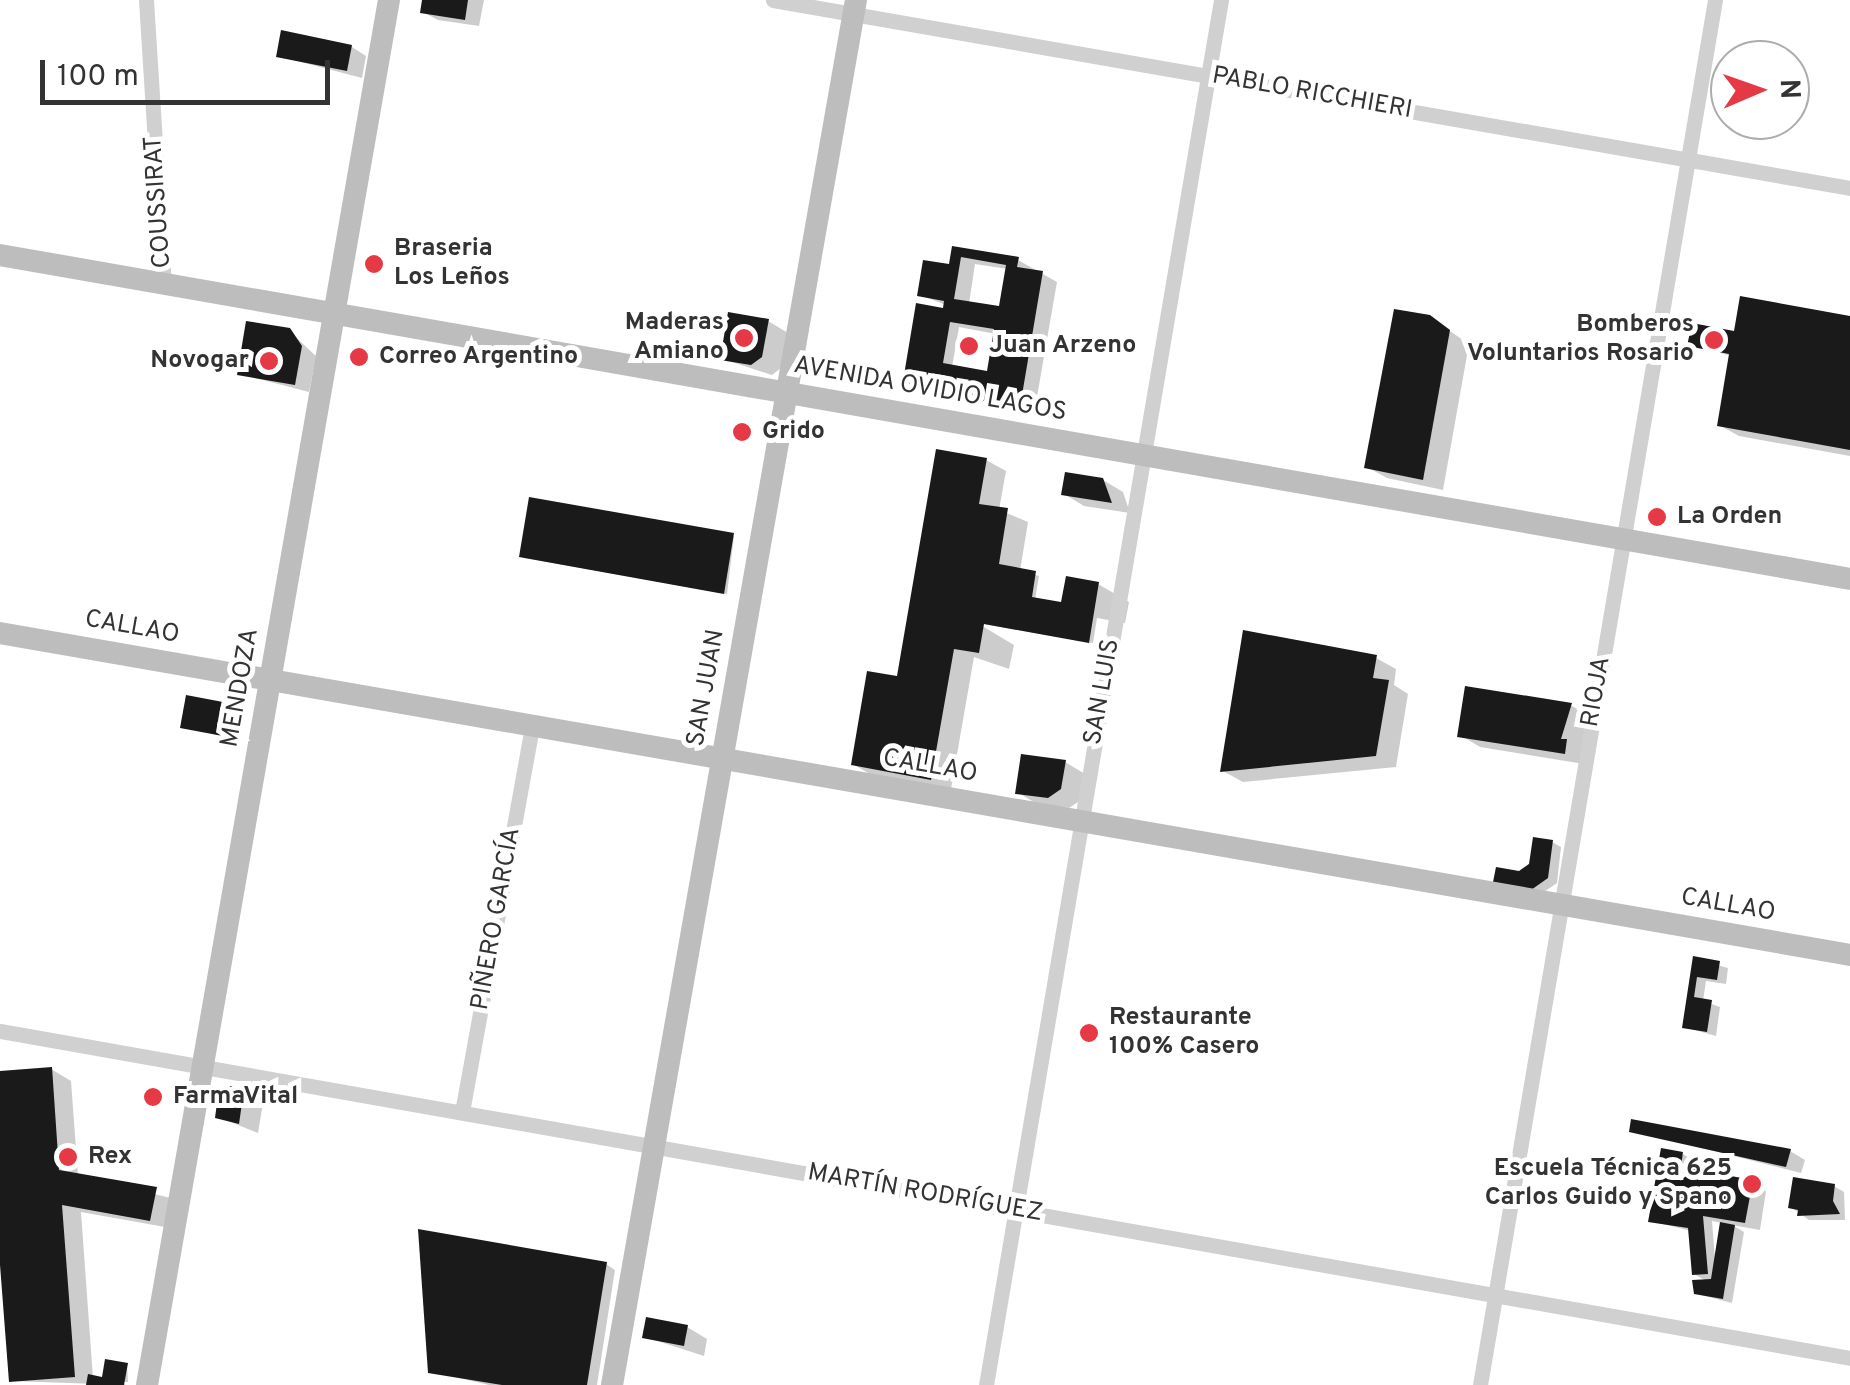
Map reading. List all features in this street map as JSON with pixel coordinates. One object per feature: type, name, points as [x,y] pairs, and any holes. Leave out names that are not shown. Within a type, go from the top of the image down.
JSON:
[{"type":"main road","name":"MENDOZA","points":[[147,1385],[390,0]]},
{"type":"main road","name":"SAN JUAN","points":[[612,1385],[854,7]]},
{"type":"main road","name":"AVENIDA OVIDIO LAGOS","points":[[0,254],[1850,579]]},
{"type":"main road","name":"CALLAO","points":[[0,633],[1850,955]]},
{"type":"street","name":"COUSSIRAT","points":[[146,0],[164,284]]},
{"type":"street","name":"PABLO RICCHIERI","points":[[774,0],[854,7],[1208,76],[1850,188]]},
{"type":"street","name":"SAN LUIS","points":[[986,1385],[1222,0]]},
{"type":"street","name":"RIOJA","points":[[1480,1385],[1715,0]]},
{"type":"street","name":"PIÑERO GARCÍA","points":[[462,1112],[532,726]]},
{"type":"street","name":"MARTÍN RODRÍGUEZ","points":[[0,1031],[1850,1358]]},
{"type":"building","points":[[422,0],[468,0],[465,20],[420,13]]},
{"type":"building","points":[[281,30],[352,45],[347,71],[276,57]]},
{"type":"building","name":"Juan Arzeno","points":[[952,246],[1019,257],[1017,267],[1043,271],[1020,407],[902,387],[916,303],[943,308],[944,301],[917,296],[923,260],[949,264]],"holes":[[[961,257],[1006,265],[999,306],[954,299]],[[950,322],[994,329],[987,371],[943,363]]]},
{"type":"building","points":[[1740,296],[1850,316],[1850,450],[1717,426],[1729,354],[1687,346],[1692,323],[1734,331]]},
{"type":"building","points":[[1394,309],[1430,315],[1450,330],[1423,480],[1364,468]]},
{"type":"building","name":"Maderas Amiano","points":[[728,312],[769,319],[762,357],[751,365],[720,360]]},
{"type":"building","name":"Novogar","points":[[246,321],[290,328],[302,346],[295,385],[237,375]]},
{"type":"building","points":[[936,449],[987,458],[979,504],[1008,508],[999,564],[1036,571],[1032,597],[1061,602],[1066,576],[1099,582],[1089,643],[984,624],[979,653],[954,649],[931,780],[851,765],[867,671],[897,676]]},
{"type":"building","points":[[1065,472],[1103,478],[1112,503],[1061,495]]},
{"type":"building","points":[[529,497],[734,533],[724,594],[519,557]]},
{"type":"building","points":[[1243,630],[1377,655],[1373,678],[1389,680],[1376,756],[1220,772]]},
{"type":"building","points":[[1465,686],[1572,703],[1561,739],[1567,739],[1565,754],[1457,737]]},
{"type":"building","points":[[186,695],[223,702],[232,715],[228,737],[180,728]]},
{"type":"building","points":[[1021,754],[1066,760],[1061,789],[1048,798],[1015,794]]},
{"type":"building","points":[[1533,837],[1553,840],[1548,878],[1531,890],[1493,882],[1496,867],[1519,871],[1529,864]]},
{"type":"building","points":[[1693,956],[1720,961],[1717,980],[1697,977],[1694,997],[1712,1000],[1707,1032],[1682,1028]]},
{"type":"building","points":[[52,1067],[59,1170],[157,1187],[150,1221],[62,1205],[75,1377],[9,1382],[0,1265],[0,1071]]},
{"type":"building","points":[[230,1086],[244,1089],[239,1124],[215,1118],[218,1095]]},
{"type":"building","points":[[1631,1119],[1791,1149],[1786,1167],[1629,1132]]},
{"type":"building","points":[[1661,1148],[1683,1152],[1681,1167],[1753,1180],[1745,1223],[1703,1216],[1708,1274],[1692,1275],[1688,1228],[1648,1222]]},
{"type":"building","points":[[1793,1177],[1835,1184],[1833,1201],[1840,1214],[1797,1216],[1798,1210],[1788,1208]]},
{"type":"building","points":[[1720,1222],[1735,1225],[1723,1299],[1694,1294],[1692,1280],[1711,1279]]},
{"type":"building","points":[[418,1229],[607,1262],[587,1385],[502,1385],[428,1373]]},
{"type":"building","points":[[646,1317],[688,1325],[684,1346],[642,1338]]},
{"type":"building","points":[[105,1359],[128,1363],[124,1385],[86,1385],[88,1374],[102,1377]]},
{"type":"place","name":"Braseria Los Leños","points":[[374,264]]},
{"type":"place","name":"Maderas Amiano","points":[[744,338]]},
{"type":"place","name":"Bomberos Voluntarios Rosario","points":[[1714,340]]},
{"type":"place","name":"Juan Arzeno","points":[[969,346]]},
{"type":"place","name":"Correo Argentino","points":[[359,357]]},
{"type":"place","name":"Novogar","points":[[269,361]]},
{"type":"place","name":"Grido","points":[[742,432]]},
{"type":"place","name":"La Orden","points":[[1657,517]]},
{"type":"place","name":"Restaurante 100% Casero","points":[[1089,1033]]},
{"type":"place","name":"FarmaVital","points":[[153,1097]]},
{"type":"place","name":"Rex","points":[[68,1157]]},
{"type":"place","name":"Escuela Técnica 625 Carlos Guido y Spano","points":[[1752,1184]]}]
